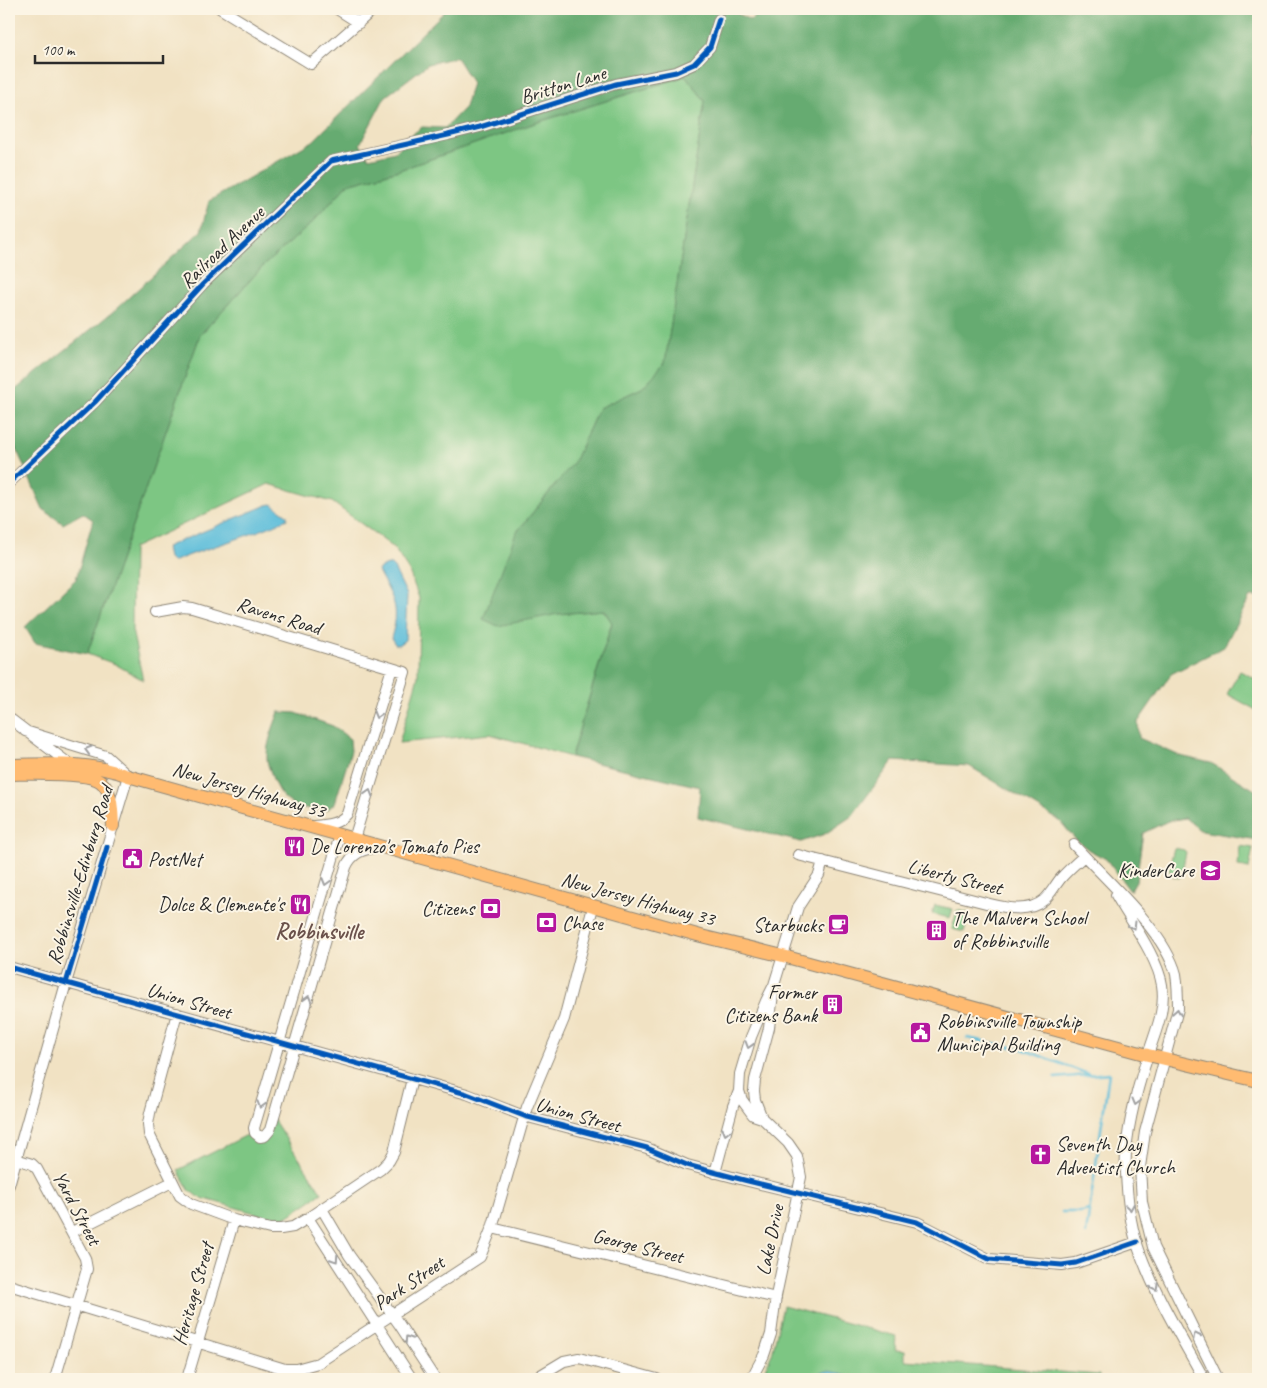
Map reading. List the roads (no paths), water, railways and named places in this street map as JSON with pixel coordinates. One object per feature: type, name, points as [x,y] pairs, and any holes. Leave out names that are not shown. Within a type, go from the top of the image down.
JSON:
[{"type":"main road","name":"New Jersey Highway 33","points":[[9,765],[71,764],[109,769],[128,776],[593,907],[783,956],[1148,1055],[1258,1081]]},
{"type":"main road","points":[[9,774],[54,774],[87,777],[100,782],[108,793],[112,807],[113,826]]},
{"type":"street","points":[[221,9],[311,64],[374,9]]},
{"type":"street","points":[[337,9],[359,23]]},
{"type":"street","name":"Britton Lane","points":[[448,136],[616,84],[676,72],[694,64],[710,47],[719,20]]},
{"type":"street","name":"Railroad Avenue","points":[[9,483],[95,402],[203,284],[331,161],[448,136]]},
{"type":"street","name":"Ravens Road","points":[[155,612],[183,607],[192,608],[392,668]]},
{"type":"street","points":[[308,827],[333,823],[342,820],[347,814],[392,668],[405,672],[354,839]]},
{"type":"street","points":[[9,718],[87,777]]},
{"type":"street","points":[[25,731],[106,756],[128,776]]},
{"type":"street","name":"Robbinsville-Edinburg Road","points":[[9,1185],[12,1158],[128,776]]},
{"type":"street","points":[[340,835],[254,1128],[255,1133],[260,1137],[265,1136],[269,1132],[346,867],[350,858],[364,849],[388,849]]},
{"type":"street","points":[[1074,845],[1143,919],[1163,946],[1176,974],[1178,1009],[1145,1132],[1140,1167],[1142,1202],[1153,1247],[1218,1379]]},
{"type":"street","name":"Liberty Street","points":[[798,855],[1006,908],[1035,906],[1043,901],[1060,878],[1084,856]]},
{"type":"street","name":"Lake Drive","points":[[762,1118],[753,1115],[739,1091],[740,1074],[751,1037],[774,984],[798,907],[819,875],[823,861]]},
{"type":"street","points":[[1109,883],[1150,954],[1159,973],[1162,985],[1162,1012],[1148,1055],[1127,1136],[1126,1172],[1137,1242],[1151,1279],[1204,1379]]},
{"type":"street","name":"Park Street","points":[[9,1285],[277,1367],[296,1369],[318,1363],[392,1316],[480,1257],[492,1228],[524,1116],[564,1019],[593,907]]},
{"type":"street","name":"Union Street","points":[[9,967],[467,1094],[524,1116],[647,1148],[687,1165],[715,1173],[917,1222],[989,1259],[1062,1265],[1076,1263],[1137,1242]]},
{"type":"street","name":"Lake Drive","points":[[751,1379],[760,1365],[768,1345],[801,1170],[798,1156],[788,1143],[762,1118],[755,1100],[754,1091],[769,1028],[774,984]]},
{"type":"street","points":[[176,1013],[150,1113],[149,1134],[180,1196],[190,1204],[234,1220],[270,1229],[292,1227],[381,1169],[394,1152],[412,1079]]},
{"type":"street","points":[[715,1173],[733,1106],[739,1091]]},
{"type":"street","name":"Yard Street","points":[[12,1158],[32,1164],[37,1169],[85,1258],[87,1269],[54,1379]]},
{"type":"street","points":[[72,1232],[172,1182]]},
{"type":"street","points":[[322,1209],[349,1256],[435,1379]]},
{"type":"street","points":[[308,1218],[412,1379]]},
{"type":"street","name":"Heritage Street","points":[[186,1379],[234,1220]]},
{"type":"street","name":"George Street","points":[[492,1228],[776,1298]]},
{"type":"street","points":[[1137,1242],[1148,1229]]},
{"type":"street","points":[[1137,1242],[1153,1247]]},
{"type":"street","points":[[534,1379],[564,1361],[579,1358],[657,1379]]},
{"type":"water","points":[[272,504],[287,515],[287,519],[172,562],[168,558],[166,548],[168,546]]},
{"type":"water","points":[[388,565],[394,568],[407,595],[405,640],[398,645],[391,638],[395,618],[394,603],[378,571],[380,568]]},
{"type":"water","points":[[821,1372],[840,1373],[854,1379],[824,1379]]},
{"type":"waterway","points":[[967,1038],[1022,1049],[1088,1074]]},
{"type":"waterway","points":[[1055,1078],[1109,1073],[1086,1234]]},
{"type":"waterway","points":[[1062,1212],[1089,1210]]},
{"type":"place","name":"De Lorenzo's Tomato Pies","points":[[294,846]]},
{"type":"place","name":"PostNet","points":[[132,859]]},
{"type":"place","name":"KinderCare","points":[[1210,870]]},
{"type":"place","name":"Dolce & Clemente's","points":[[300,904]]},
{"type":"place","name":"Citizens","points":[[490,908]]},
{"type":"place","name":"Chase","points":[[546,923]]},
{"type":"place","name":"Starbucks","points":[[839,925]]},
{"type":"place","name":"The Malvern School of Robbinsville","points":[[936,930]]},
{"type":"place","name":"Former Citizens Bank","points":[[833,1004]]},
{"type":"place","name":"Robbinsville Township Municipal Building","points":[[921,1033]]},
{"type":"place","name":"Seventh Day Adventist Church","points":[[1040,1155]]},
{"type":"district","name":"Robbinsville","points":[[319,932]]}]
